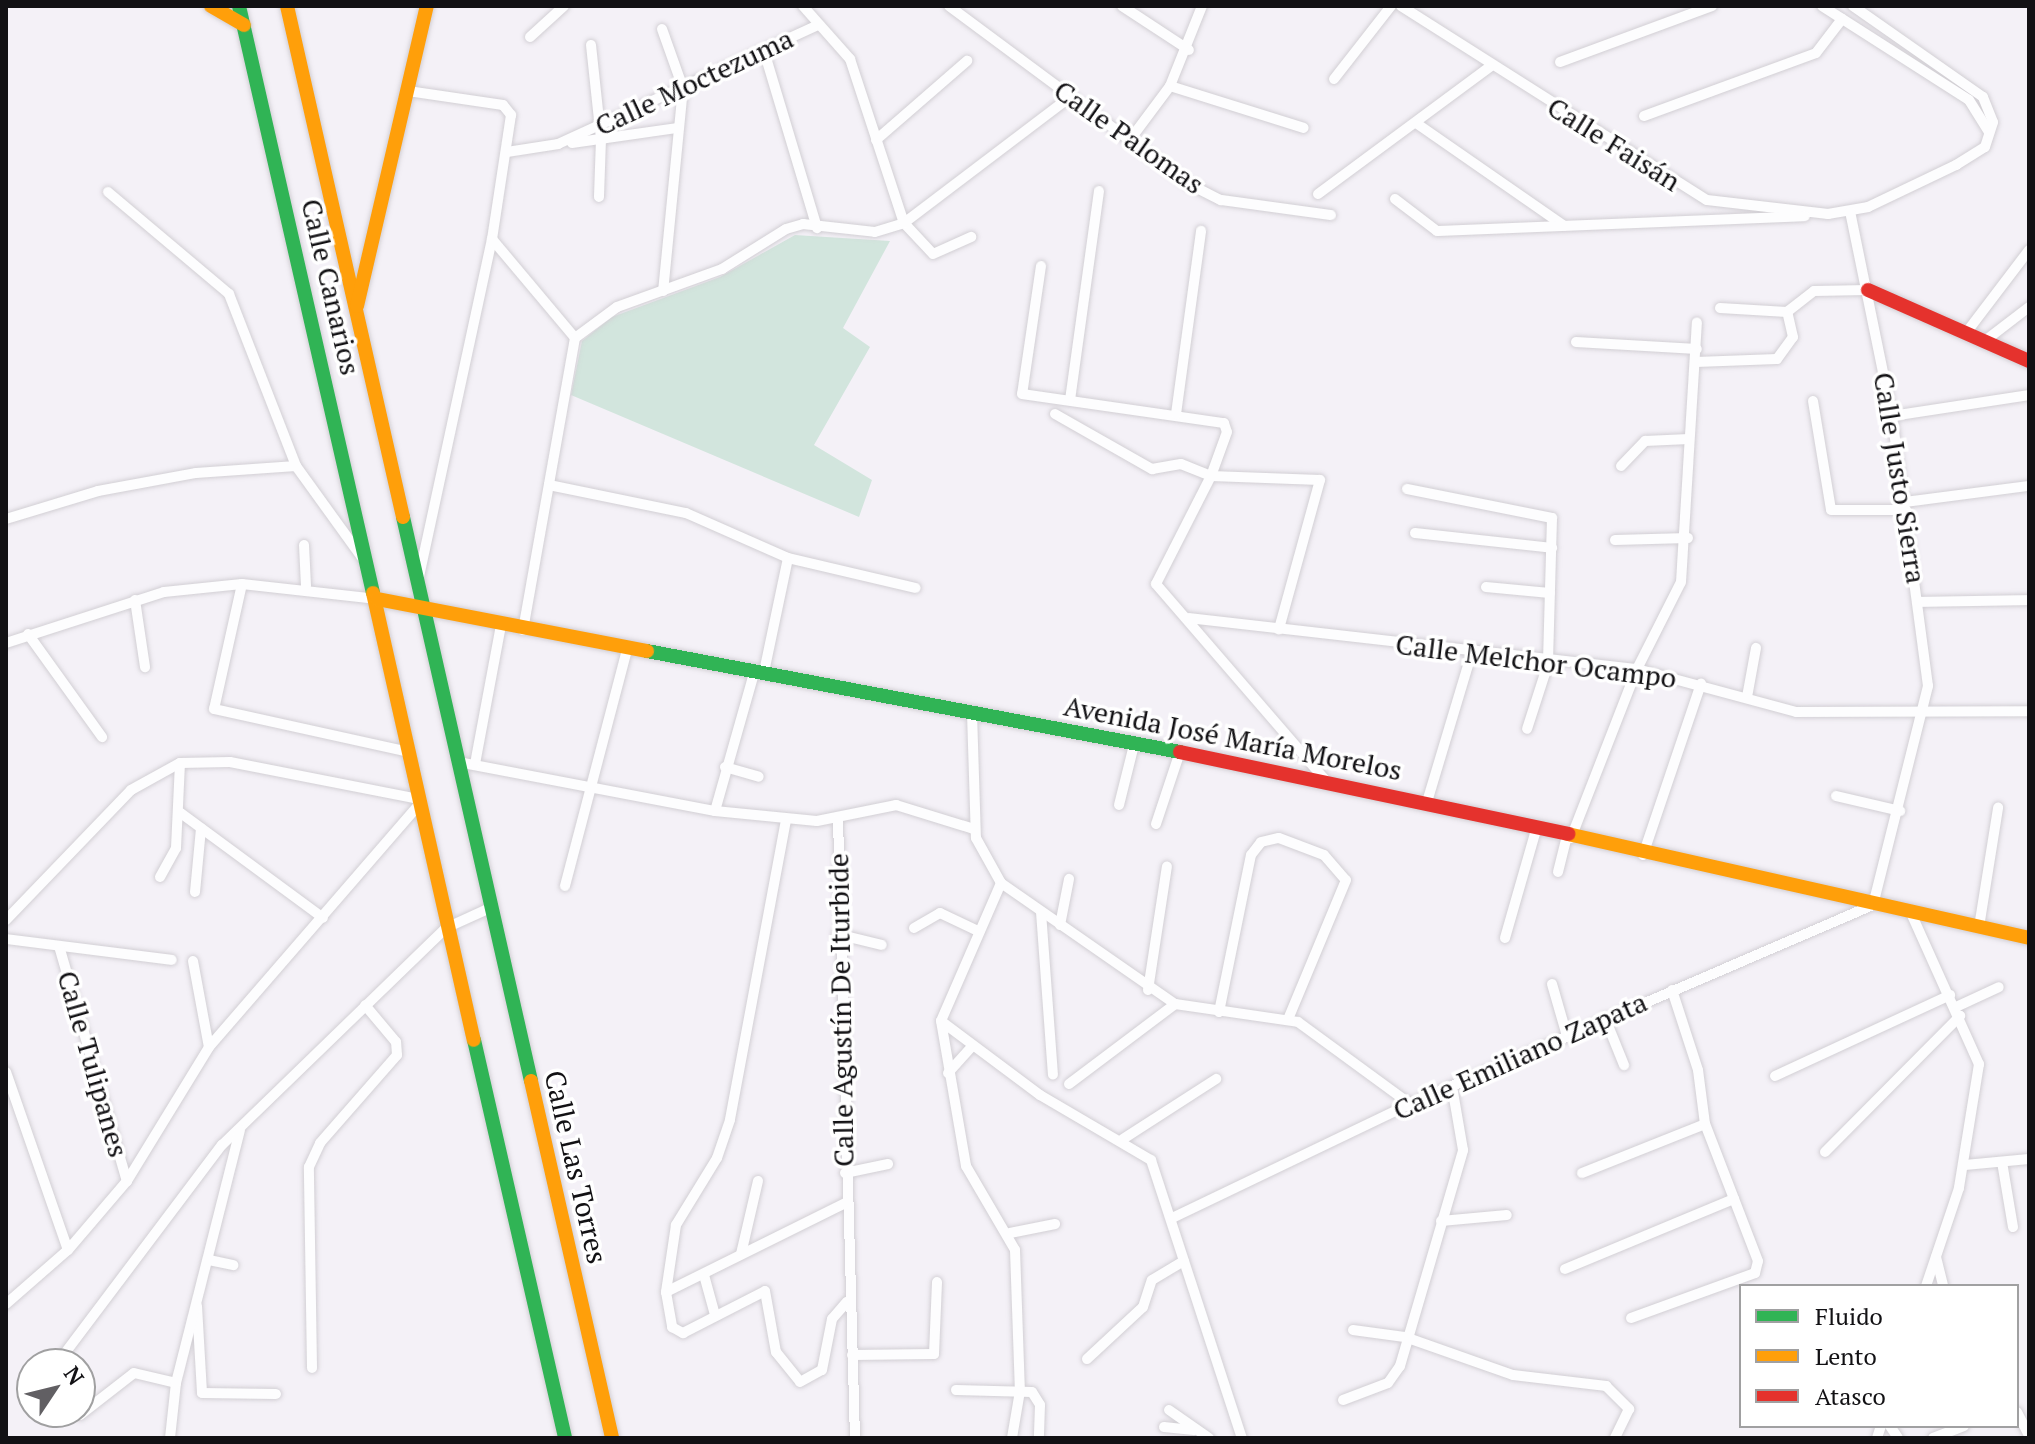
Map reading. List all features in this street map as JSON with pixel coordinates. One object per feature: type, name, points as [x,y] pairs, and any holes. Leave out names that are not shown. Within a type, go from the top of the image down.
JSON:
[{"type":"main road","points":[[211,6],[244,25]]},
{"type":"main road","points":[[239,6],[244,25]]},
{"type":"main road","name":"Calle Canarios","points":[[287,6],[458,762]]},
{"type":"main road","points":[[356,311],[427,6]]},
{"type":"main road","name":"Calle Canarios","points":[[244,25],[371,571],[446,928]]},
{"type":"main road","points":[[1868,290],[2029,361]]},
{"type":"main road","name":"Avenida José María Morelos","points":[[377,599],[523,630],[760,671],[1325,780],[1643,855],[2029,938]]},
{"type":"main road","name":"Calle Las Torres","points":[[458,762],[612,1438]]},
{"type":"main road","points":[[446,928],[565,1438]]},
{"type":"street","points":[[803,6],[818,25]]},
{"type":"street","name":"Calle Palomas","points":[[949,6],[1129,141],[1221,200],[1331,215]]},
{"type":"street","points":[[1122,6],[1189,50]]},
{"type":"street","points":[[1129,141],[1170,86],[1189,50],[1202,6]]},
{"type":"street","points":[[1334,79],[1391,6]]},
{"type":"street","name":"Calle Faisán","points":[[1401,6],[1491,66],[1707,200],[1828,214],[1850,212]]},
{"type":"street","points":[[1560,62],[1712,6]]},
{"type":"street","points":[[1822,6],[1969,100],[1989,132]]},
{"type":"street","points":[[1850,212],[1980,151],[1994,115],[1983,97],[1853,6]]},
{"type":"street","points":[[530,37],[561,7]]},
{"type":"street","points":[[1644,116],[1816,53],[1842,19]]},
{"type":"street","name":"Calle Moctezuma","points":[[507,152],[558,144],[818,25],[850,59],[904,223],[933,254],[971,237]]},
{"type":"street","points":[[662,29],[683,88],[663,291]]},
{"type":"street","points":[[591,45],[601,139],[599,197]]},
{"type":"street","points":[[764,51],[817,228]]},
{"type":"street","points":[[876,140],[967,61]]},
{"type":"street","points":[[1318,194],[1491,66]]},
{"type":"street","points":[[1170,86],[1304,128]]},
{"type":"street","points":[[408,91],[509,109],[507,152],[492,239],[418,584]]},
{"type":"street","points":[[523,630],[575,338],[617,307],[722,269],[786,229],[875,232],[904,223],[1070,97]]},
{"type":"street","points":[[1416,123],[1564,226]]},
{"type":"street","points":[[558,144],[678,128]]},
{"type":"street","points":[[1070,400],[1099,191]]},
{"type":"street","points":[[108,192],[229,294],[296,466],[371,571]]},
{"type":"street","points":[[1395,199],[1437,231],[1828,214]]},
{"type":"street","name":"Calle Justo Sierra","points":[[1850,212],[1892,416],[1919,602],[1927,707],[1873,905]]},
{"type":"street","points":[[1176,414],[1201,231]]},
{"type":"street","points":[[492,239],[575,338]]},
{"type":"street","points":[[1966,333],[2029,250]]},
{"type":"street","points":[[1041,266],[1020,390],[1224,423],[1227,432],[1211,476],[1156,578],[1164,597],[1189,618],[1325,780]]},
{"type":"street","points":[[1720,308],[1787,312],[1814,291],[1868,290]]},
{"type":"street","points":[[1986,340],[2029,307]]},
{"type":"street","points":[[1696,362],[1777,359],[1791,346],[1787,312]]},
{"type":"street","points":[[1558,872],[1637,669],[1681,582],[1688,538],[1689,439],[1697,322]]},
{"type":"street","points":[[1576,342],[1697,349]]},
{"type":"street","points":[[1892,416],[2029,395]]},
{"type":"street","points":[[1813,401],[1831,510],[1905,506],[2029,486]]},
{"type":"street","points":[[1055,414],[1152,469],[1181,464],[1211,476],[1320,480],[1279,629]]},
{"type":"street","points":[[1621,466],[1645,441],[1689,439]]},
{"type":"street","points":[[6,519],[168,478],[296,466]]},
{"type":"street","points":[[549,485],[686,513],[788,558],[916,588]]},
{"type":"street","points":[[1407,489],[1552,518],[1548,658],[1527,729]]},
{"type":"street","points":[[1415,533],[1552,548]]},
{"type":"street","points":[[1615,540],[1688,538]]},
{"type":"street","points":[[304,545],[306,586]]},
{"type":"street","points":[[715,811],[725,767],[760,671],[788,558]]},
{"type":"street","points":[[242,584],[214,709],[409,752]]},
{"type":"street","points":[[6,643],[135,600],[242,584],[306,586],[377,599]]},
{"type":"street","points":[[1486,587],[1550,593]]},
{"type":"street","points":[[135,600],[145,667]]},
{"type":"street","points":[[1919,602],[2029,600]]},
{"type":"street","name":"Calle Melchor Ocampo","points":[[1189,618],[1637,669],[1820,713],[1927,707],[2029,711]]},
{"type":"street","points":[[475,764],[501,625]]},
{"type":"street","points":[[28,634],[102,737]]},
{"type":"street","points":[[1747,697],[1756,648]]},
{"type":"street","points":[[565,886],[588,787],[627,649]]},
{"type":"street","points":[[1427,802],[1472,652]]},
{"type":"street","points":[[1643,855],[1701,684]]},
{"type":"street","points":[[972,713],[974,829],[982,858],[1001,883],[1148,990],[1175,1004],[1288,1019],[1315,1031],[1410,1104]]},
{"type":"street","points":[[1119,805],[1134,745]]},
{"type":"street","points":[[1156,824],[1180,752]]},
{"type":"street","points":[[6,920],[131,790],[180,763],[230,762],[419,801],[323,918],[209,1047],[127,1181],[68,1250],[6,1303]]},
{"type":"street","name":"Calle Agustín De Iturbide","points":[[458,762],[715,811],[786,820],[838,819],[874,805],[896,805],[974,829]]},
{"type":"street","points":[[160,877],[176,848],[180,763]]},
{"type":"street","points":[[725,767],[759,777]]},
{"type":"street","points":[[1836,796],[1900,811]]},
{"type":"street","points":[[1979,927],[1998,808]]},
{"type":"street","points":[[178,811],[323,918]]},
{"type":"street","name":"Calle Agustín De Iturbide","points":[[838,819],[837,934],[847,1202],[847,1302],[855,1438]]},
{"type":"street","points":[[786,820],[730,1120],[717,1158],[676,1225],[666,1292],[676,1331],[765,1291],[776,1352],[800,1382],[822,1370],[832,1319],[847,1302]]},
{"type":"street","points":[[195,892],[201,828]]},
{"type":"street","points":[[1505,938],[1536,830]]},
{"type":"street","points":[[1219,1012],[1251,855],[1261,842],[1279,838],[1324,855],[1346,880],[1288,1019]]},
{"type":"street","points":[[1148,990],[1167,866]]},
{"type":"street","points":[[1060,925],[1069,879]]},
{"type":"street","points":[[1001,883],[941,1021],[966,1166],[1010,1233],[1021,1302],[1020,1391],[1012,1438]]},
{"type":"street","name":"Calle Emiliano Zapata","points":[[1172,1218],[1410,1104],[1873,905]]},
{"type":"street","points":[[69,1348],[240,1130],[446,928],[490,908]]},
{"type":"street","points":[[1041,912],[1053,1075]]},
{"type":"street","points":[[914,928],[940,913],[978,931]]},
{"type":"street","points":[[1911,913],[1958,1011],[1979,1064],[1965,1165],[1927,1284]]},
{"type":"street","points":[[837,934],[882,945]]},
{"type":"street","points":[[6,939],[172,960]]},
{"type":"street","name":"Calle Tulipanes","points":[[59,946],[127,1181]]},
{"type":"street","points":[[193,961],[209,1047]]},
{"type":"street","points":[[1552,984],[1567,1036]]},
{"type":"street","points":[[1825,1152],[1958,1011],[1999,987]]},
{"type":"street","points":[[1631,1318],[1755,1273],[1758,1261],[1705,1124],[1698,1070],[1672,990]]},
{"type":"street","points":[[1775,1076],[1950,995]]},
{"type":"street","points":[[1069,1084],[1175,1004]]},
{"type":"street","points":[[312,1368],[309,1167],[320,1143],[397,1055],[396,1042],[365,1005]]},
{"type":"street","points":[[1605,1018],[1624,1065]]},
{"type":"street","points":[[941,1021],[1040,1095],[1123,1139],[1151,1160],[1242,1438]]},
{"type":"street","points":[[948,1073],[972,1046]]},
{"type":"street","points":[[6,1072],[68,1250]]},
{"type":"street","points":[[1123,1139],[1216,1079]]},
{"type":"street","points":[[1343,1400],[1393,1379],[1463,1150],[1452,1086]]},
{"type":"street","points":[[1582,1173],[1705,1124]]},
{"type":"street","points":[[170,1438],[176,1383],[240,1130]]},
{"type":"street","points":[[1965,1165],[2029,1159]]},
{"type":"street","points":[[2002,1162],[2013,1227]]},
{"type":"street","points":[[845,1173],[888,1164]]},
{"type":"street","points":[[741,1254],[758,1181]]},
{"type":"street","points":[[1565,1269],[1734,1199]]},
{"type":"street","name":"Calle Agustín De Iturbide","points":[[666,1292],[847,1202]]},
{"type":"street","points":[[1441,1221],[1507,1215]]},
{"type":"street","points":[[1010,1233],[1055,1224]]},
{"type":"street","points":[[1936,1256],[1943,1284]]},
{"type":"street","points":[[209,1260],[233,1265]]},
{"type":"street","points":[[1087,1359],[1143,1307],[1152,1280],[1184,1261]]},
{"type":"street","points":[[704,1275],[715,1315]]},
{"type":"street","points":[[852,1355],[934,1354],[937,1282]]},
{"type":"street","points":[[197,1304],[203,1337],[200,1390],[276,1394]]},
{"type":"street","points":[[1353,1330],[1405,1337],[1513,1375],[1606,1386],[1629,1409],[1615,1438]]},
{"type":"street","points":[[96,1403],[134,1373],[176,1383]]},
{"type":"street","points":[[956,1390],[1020,1391],[1036,1396],[1039,1438]]},
{"type":"street","points":[[1169,1410],[1209,1438]]},
{"type":"street","points":[[2019,1414],[2029,1436]]},
{"type":"street","points":[[1164,1427],[1198,1430]]},
{"type":"street","points":[[1933,1438],[1959,1428]]},
{"type":"shaded area","points":[[795,235],[890,241],[843,328],[870,347],[814,445],[872,480],[859,517],[571,395],[582,341],[612,317],[720,277]]},
{"type":"traffic: fast","points":[[239,6],[373,593]]},
{"type":"traffic: fast","points":[[403,517],[531,1081]]},
{"type":"traffic: fast","points":[[647,651],[1180,752]]},
{"type":"traffic: fast","points":[[474,1040],[565,1438]]},
{"type":"traffic: slow","points":[[211,6],[244,25]]},
{"type":"traffic: slow","points":[[287,6],[403,517]]},
{"type":"traffic: slow","points":[[357,306],[427,6]]},
{"type":"traffic: slow","points":[[373,593],[474,1040]]},
{"type":"traffic: slow","points":[[377,599],[647,651]]},
{"type":"traffic: slow","points":[[1568,834],[2029,938]]},
{"type":"traffic: slow","points":[[531,1081],[612,1438]]},
{"type":"traffic: jam","points":[[1868,290],[2029,361]]},
{"type":"traffic: jam","points":[[1180,752],[1568,834]]}]
